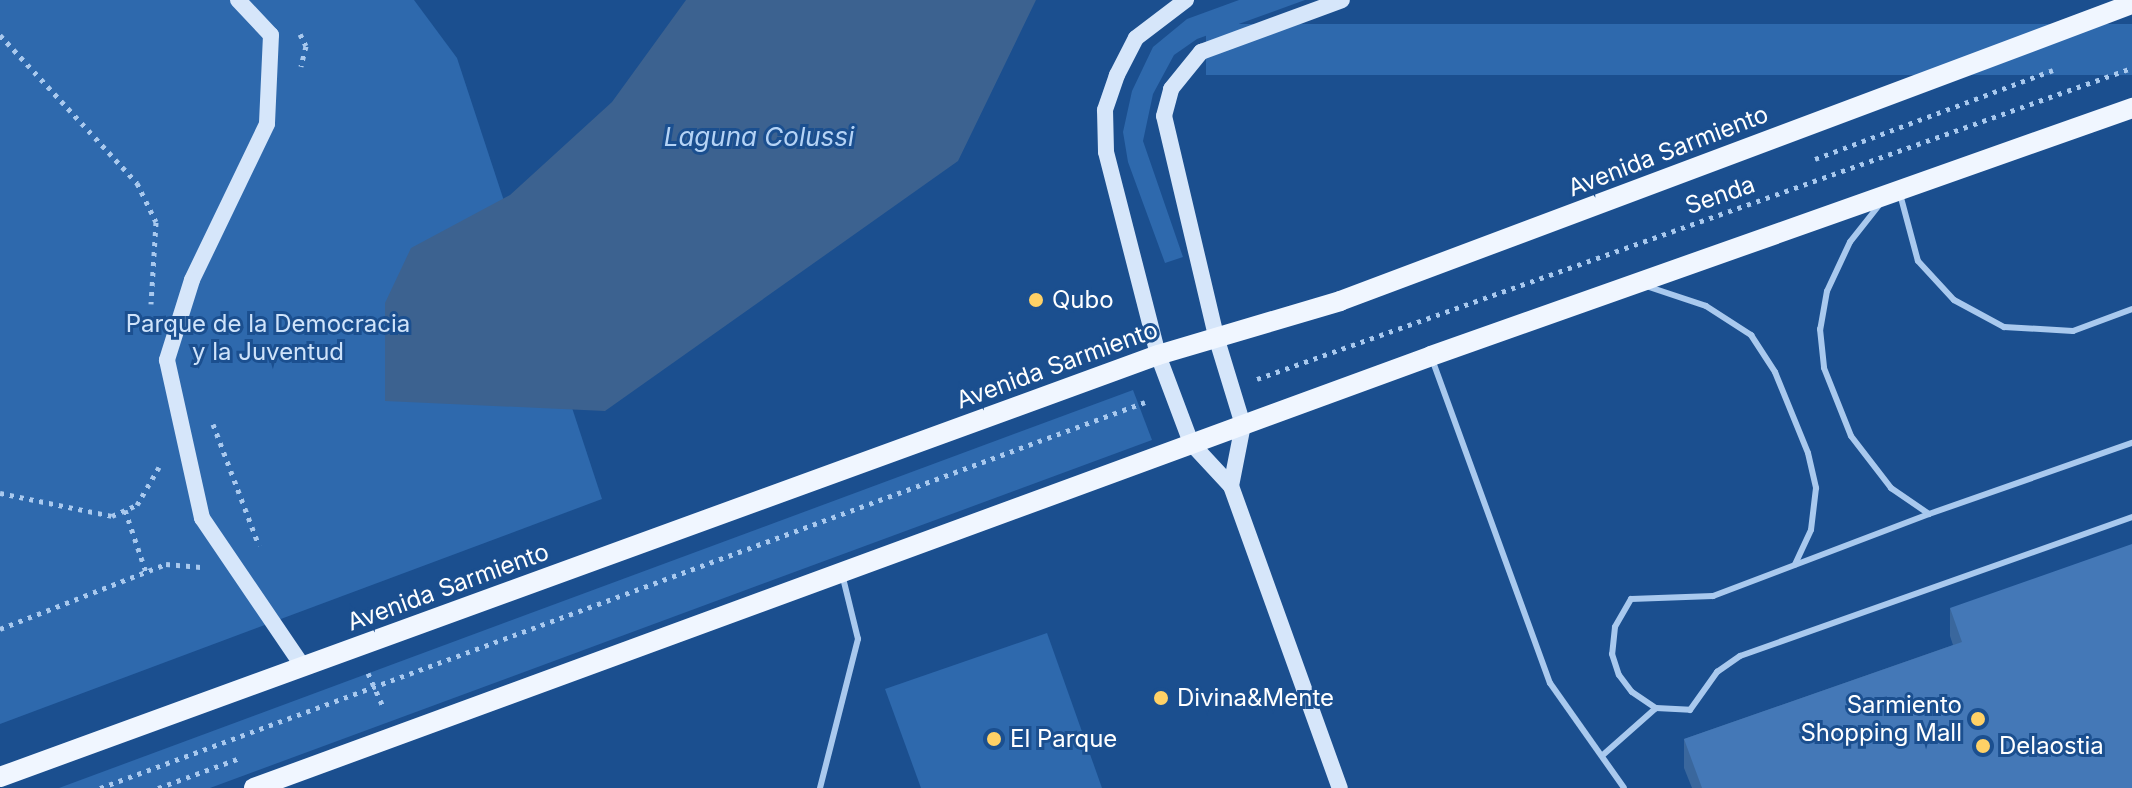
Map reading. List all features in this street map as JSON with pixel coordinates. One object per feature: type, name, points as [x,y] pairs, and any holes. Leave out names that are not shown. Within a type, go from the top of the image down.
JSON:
[{"type":"main road","name":"Avenida Sarmiento","points":[[0,777],[1158,355],[1217,340],[1340,301],[2132,4]]},
{"type":"main road","points":[[254,788],[1431,356],[2132,108]]},
{"type":"street","points":[[238,0],[271,35],[267,124],[192,280],[167,360],[202,518],[304,668]]},
{"type":"street","points":[[1186,0],[1136,38],[1105,110],[1106,152],[1158,355],[1191,443],[1231,486],[1340,788]]},
{"type":"street","points":[[1231,486],[1243,425],[1217,340],[1164,116],[1171,89],[1201,52],[1342,0]]},
{"type":"lane","points":[[1929,514],[1891,488],[1870,463],[1851,436],[1824,368],[1820,329],[1827,291],[1850,242],[1893,193],[1918,261],[1954,300],[2004,327],[2073,331],[2132,309]]},
{"type":"lane","points":[[1635,283],[1706,306],[1751,335],[1775,372],[1808,453],[1816,488],[1811,530],[1795,567]]},
{"type":"lane","points":[[1431,356],[1550,683],[1604,754],[1624,788]]},
{"type":"lane","points":[[2132,443],[1929,514],[1713,596],[1631,599],[1615,627],[1612,654],[1632,692],[1656,708],[1690,710],[1717,672],[1740,656],[2132,517]]},
{"type":"lane","points":[[820,788],[858,639],[841,570]]},
{"type":"lane","points":[[1604,754],[1656,708]]},
{"type":"path","points":[[295,23],[306,46],[299,76]]},
{"type":"path","points":[[0,35],[137,183],[156,222],[150,312]]},
{"type":"path","name":"Senda","points":[[1319,357],[2132,68]]},
{"type":"path","points":[[100,788],[1145,402]]},
{"type":"path","points":[[210,409],[260,549]]},
{"type":"path","points":[[0,493],[112,516],[137,505],[161,459]]},
{"type":"path","points":[[125,510],[146,572]]},
{"type":"green space","name":"Parque de la Democracia y la Juventud","points":[[0,0],[414,0],[457,58],[602,499],[0,724]]},
{"type":"green space","points":[[1239,0],[1305,0],[1197,39],[1174,55],[1153,94],[1143,141],[1183,257],[1165,263],[1128,162],[1123,132],[1132,91],[1153,47],[1187,19]]},
{"type":"green space","points":[[1206,24],[2132,24],[2132,75],[1206,75]]},
{"type":"green space","points":[[1133,390],[1152,440],[210,788],[59,788]]},
{"type":"green space","name":"El Parque","points":[[1047,633],[1102,788],[921,788],[885,689]]},
{"type":"water","name":"Laguna Colussi","points":[[686,0],[1036,0],[958,161],[605,411],[385,401],[385,303],[411,248],[510,195],[612,102]]},
{"type":"building","name":"Sarmiento Shopping Mall","points":[[2132,544],[2132,788],[1702,788],[1684,739],[1962,642],[1950,608]]},
{"type":"place","name":"Qubo","points":[[1036,300]]},
{"type":"place","name":"Divina&Mente","points":[[1161,698]]},
{"type":"place","name":"Sarmiento Shopping Mall","points":[[1978,719]]},
{"type":"place","name":"El Parque","points":[[994,739]]},
{"type":"place","name":"Delaostia","points":[[1983,746]]}]
